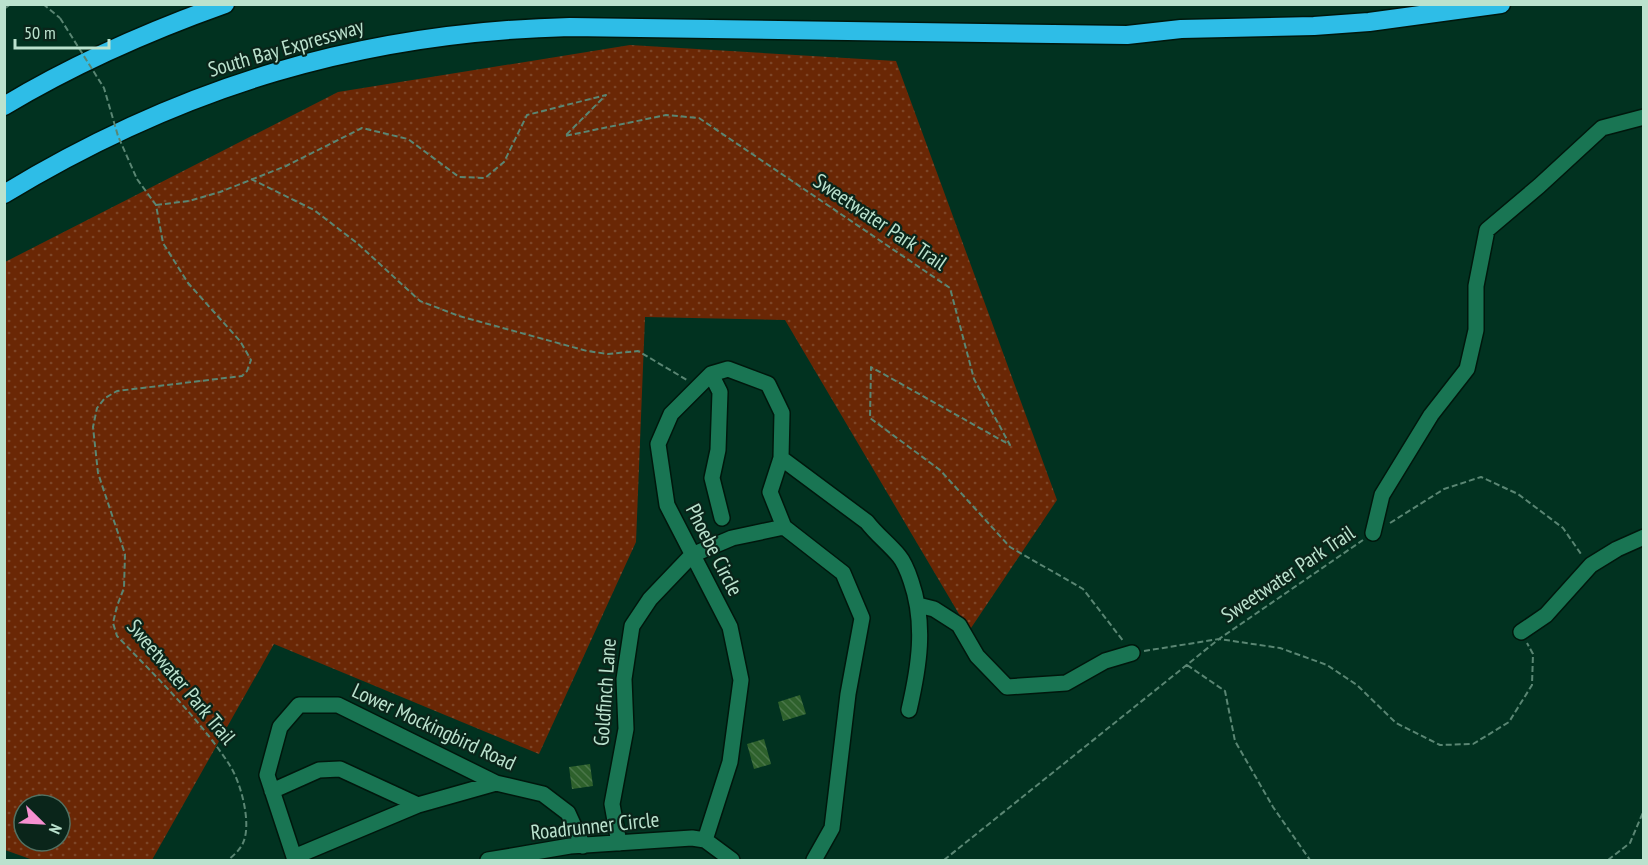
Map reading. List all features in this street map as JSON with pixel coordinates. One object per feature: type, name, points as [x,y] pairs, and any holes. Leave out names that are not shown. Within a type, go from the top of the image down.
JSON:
[{"type":"highway","points":[[4,106],[122,45],[225,4]]},
{"type":"highway","name":"South Bay Expressway","points":[[4,194],[108,136],[218,89],[333,56],[401,42],[451,35],[570,27],[1127,35],[1181,30],[1358,23],[1501,4]]},
{"type":"lane","points":[[1373,533],[1382,495],[1431,415],[1467,369],[1476,330],[1476,286],[1487,230],[1602,128],[1644,117]]},
{"type":"lane","points":[[722,518],[712,478],[718,450],[720,392],[711,374],[728,369],[768,384],[782,413],[781,458],[770,492],[784,527],[843,573],[862,618],[848,694],[832,828],[814,861]]},
{"type":"lane","name":"Phoebe Circle","points":[[705,840],[730,762],[741,680],[730,627],[667,505],[658,444],[671,414],[711,374]]},
{"type":"lane","points":[[781,458],[867,522],[900,556],[906,567],[918,605],[919,654],[909,710]]},
{"type":"lane","name":"Goldfinch Lane","points":[[619,843],[612,804],[626,729],[624,679],[632,626],[650,599],[692,555],[732,538],[784,527]]},
{"type":"lane","points":[[1521,632],[1546,615],[1591,565],[1617,549],[1644,537]]},
{"type":"lane","points":[[918,605],[934,609],[960,625],[977,656],[1007,687],[1066,682],[1105,661],[1132,653]]},
{"type":"lane","name":"Lower Mockingbird Road","points":[[294,859],[267,776],[280,727],[299,705],[338,705],[496,783],[543,794],[568,813],[583,846]]},
{"type":"lane","points":[[272,791],[319,770],[340,769],[418,806]]},
{"type":"lane","points":[[294,859],[418,806],[496,783]]},
{"type":"lane","name":"Roadrunner Circle","points":[[488,861],[583,846],[692,838],[705,840]]},
{"type":"lane","points":[[705,840],[732,861]]},
{"type":"path","points":[[4,9],[11,4]]},
{"type":"path","name":"Sweetwater Park Trail","points":[[43,4],[60,18],[104,88],[118,136],[137,179],[156,205],[163,243],[188,283],[240,341],[251,360],[247,371],[242,376],[117,391],[105,398],[97,408],[93,427],[98,473],[125,555],[124,588],[113,623],[117,636],[188,712],[230,766],[242,793],[246,831],[243,844],[228,861]]},
{"type":"path","name":"Sweetwater Park Trail","points":[[156,205],[189,201],[286,166],[362,128],[408,139],[459,177],[485,178],[504,162],[527,115],[606,95],[565,136],[666,116],[699,118],[950,288],[974,379],[1010,445],[871,367],[870,418],[940,470],[1010,547],[1083,589],[1132,653],[1219,639],[1280,648],[1327,665],[1357,685],[1396,723],[1440,745],[1473,744],[1509,722],[1532,685],[1533,654],[1521,632]]},
{"type":"path","points":[[251,179],[314,210],[357,243],[420,301],[459,316],[586,351],[608,354],[638,351],[698,386]]},
{"type":"path","name":"Sweetwater Park Trail","points":[[1219,639],[1373,533],[1444,489],[1480,477],[1518,494],[1563,528],[1591,565]]},
{"type":"path","points":[[944,861],[1219,639]]},
{"type":"path","points":[[1186,665],[1225,692],[1235,741],[1273,807],[1310,861]]},
{"type":"path","points":[[1608,861],[1630,843],[1644,810]]},
{"type":"shaded area","points":[[630,45],[896,61],[1057,500],[969,631],[785,320],[645,317],[636,542],[539,754],[274,644],[152,860],[33,860],[13,853],[72,853],[72,793],[12,793],[12,852],[5,850],[5,262],[338,92]]},
{"type":"building","points":[[800,695],[806,714],[783,721],[778,702]]},
{"type":"building","points":[[764,739],[771,764],[754,769],[747,744]]},
{"type":"building","points":[[590,764],[593,786],[572,789],[569,767]]}]
